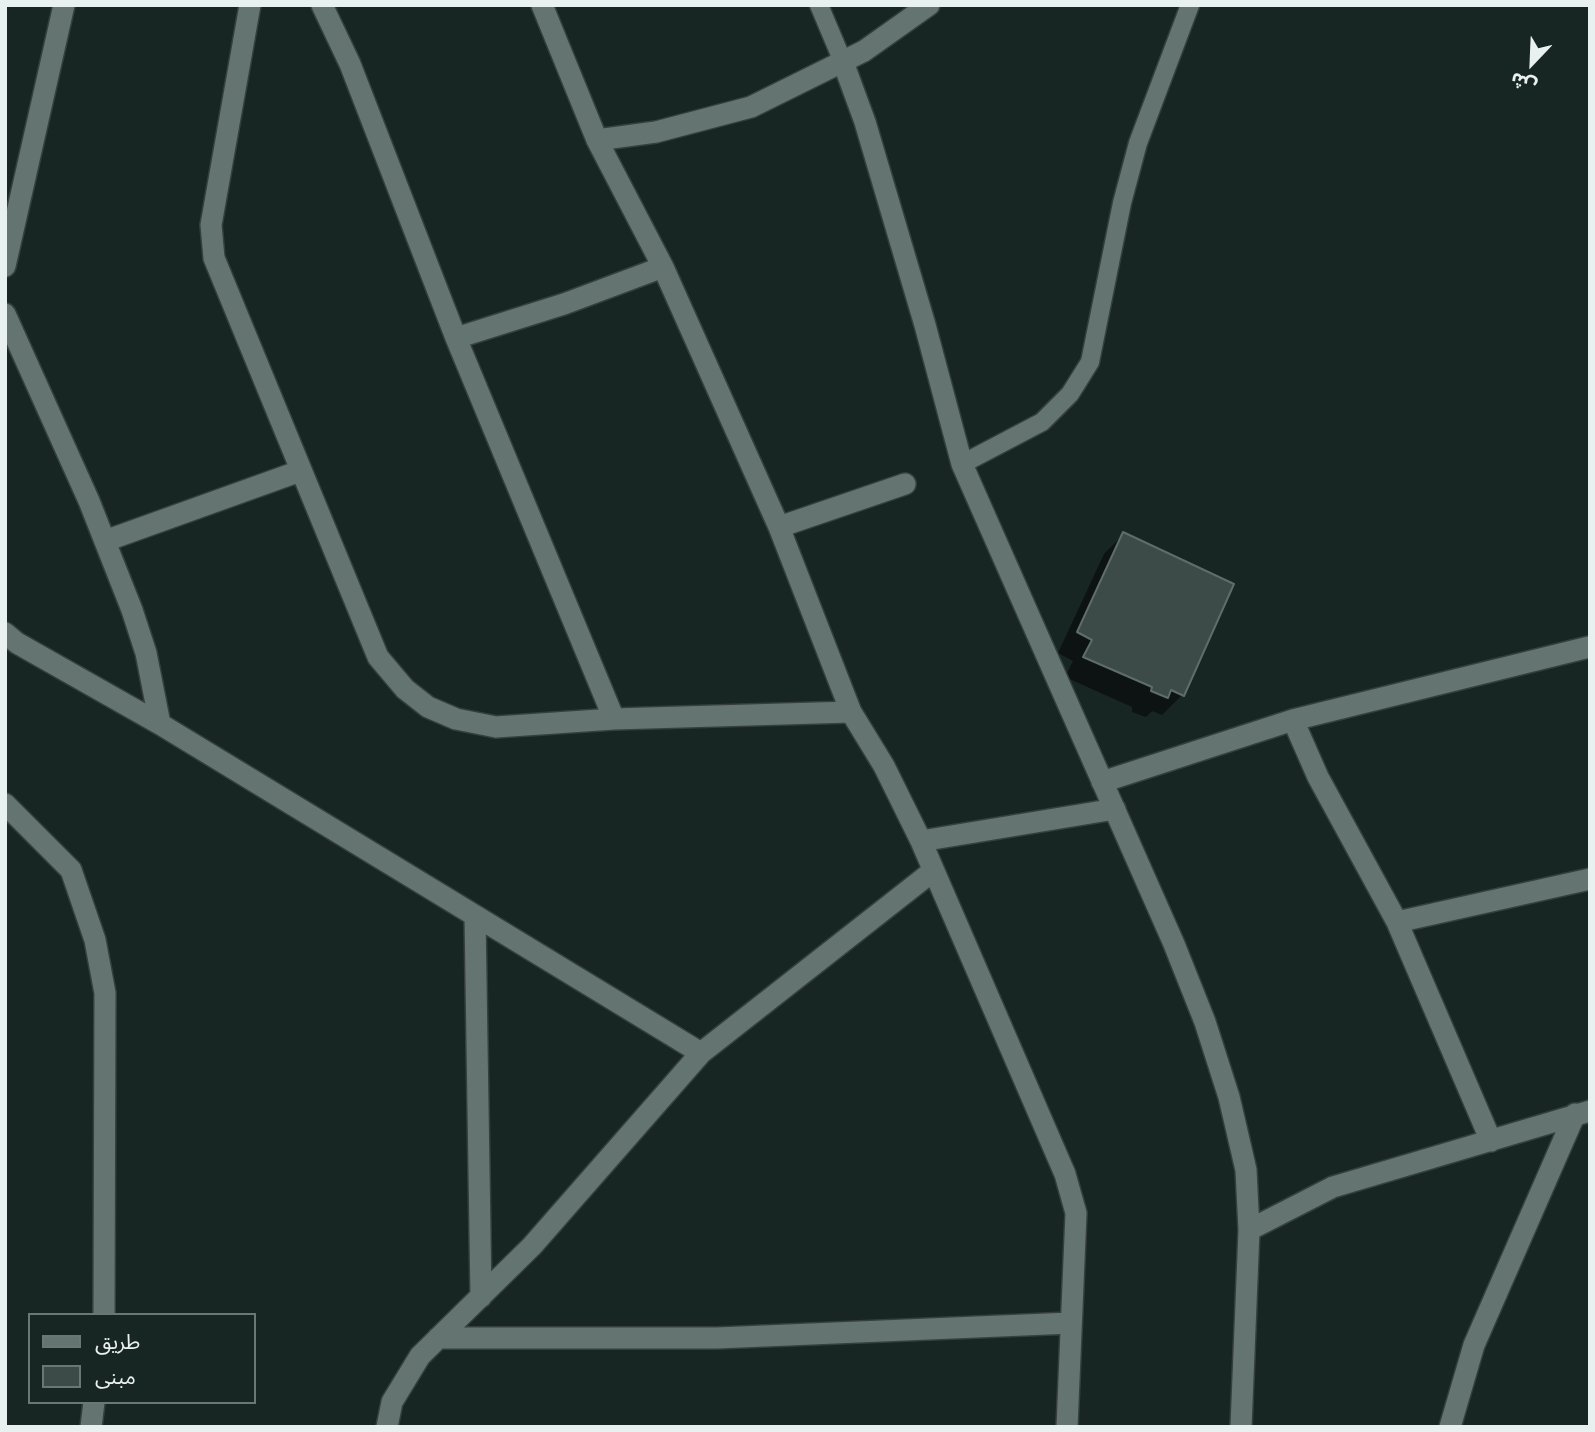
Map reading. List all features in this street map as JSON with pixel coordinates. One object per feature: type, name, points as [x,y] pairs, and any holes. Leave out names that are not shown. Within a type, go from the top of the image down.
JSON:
[{"type":"street","points":[[5,265],[10,222],[64,5]]},
{"type":"street","points":[[250,5],[211,225],[214,258],[378,657],[405,689],[428,707],[456,719],[496,726],[614,719],[851,712]]},
{"type":"street","points":[[322,5],[350,64],[456,338],[614,719]]},
{"type":"street","points":[[542,5],[597,140],[663,267],[779,527],[851,712],[884,766],[921,841],[1065,1174],[1076,1213],[1067,1427]]},
{"type":"street","points":[[597,140],[656,132],[751,107],[864,51],[929,5]]},
{"type":"street","points":[[844,62],[865,122],[922,313],[962,464],[1183,966],[1229,1097],[1246,1170],[1249,1230],[1241,1427]]},
{"type":"street","points":[[456,338],[564,304],[663,267]]},
{"type":"street","points":[[5,314],[105,541],[146,653],[160,724]]},
{"type":"street","points":[[105,541],[300,471]]},
{"type":"street","points":[[779,527],[905,484]]},
{"type":"street","points":[[5,633],[17,643],[160,724],[701,1053]]},
{"type":"street","points":[[1102,782],[1293,720],[1588,647]]},
{"type":"street","points":[[1293,720],[1318,777],[1397,922],[1491,1141]]},
{"type":"street","points":[[5,804],[71,870],[95,940],[105,993],[104,1313]]},
{"type":"street","points":[[921,841],[1115,808]]},
{"type":"street","points":[[387,1427],[392,1402],[420,1356],[532,1246],[701,1053],[933,871]]},
{"type":"street","points":[[1397,922],[1590,880]]},
{"type":"street","points":[[475,916],[481,1297]]},
{"type":"street","points":[[1249,1230],[1332,1188],[1583,1112]]},
{"type":"street","points":[[1450,1427],[1475,1345],[1583,1112]]},
{"type":"street","points":[[438,1338],[717,1338],[1071,1323]]},
{"type":"street","points":[[91,1427],[94,1404]]},
{"type":"lane","points":[[819,5],[844,62]]},
{"type":"lane","points":[[962,464],[1041,422],[1070,394],[1090,362],[1122,203],[1138,143],[1190,5]]},
{"type":"building","points":[[1123,532],[1234,584],[1184,696],[1171,690],[1168,698],[1151,691],[1152,687],[1083,657],[1092,640],[1077,632]]}]
